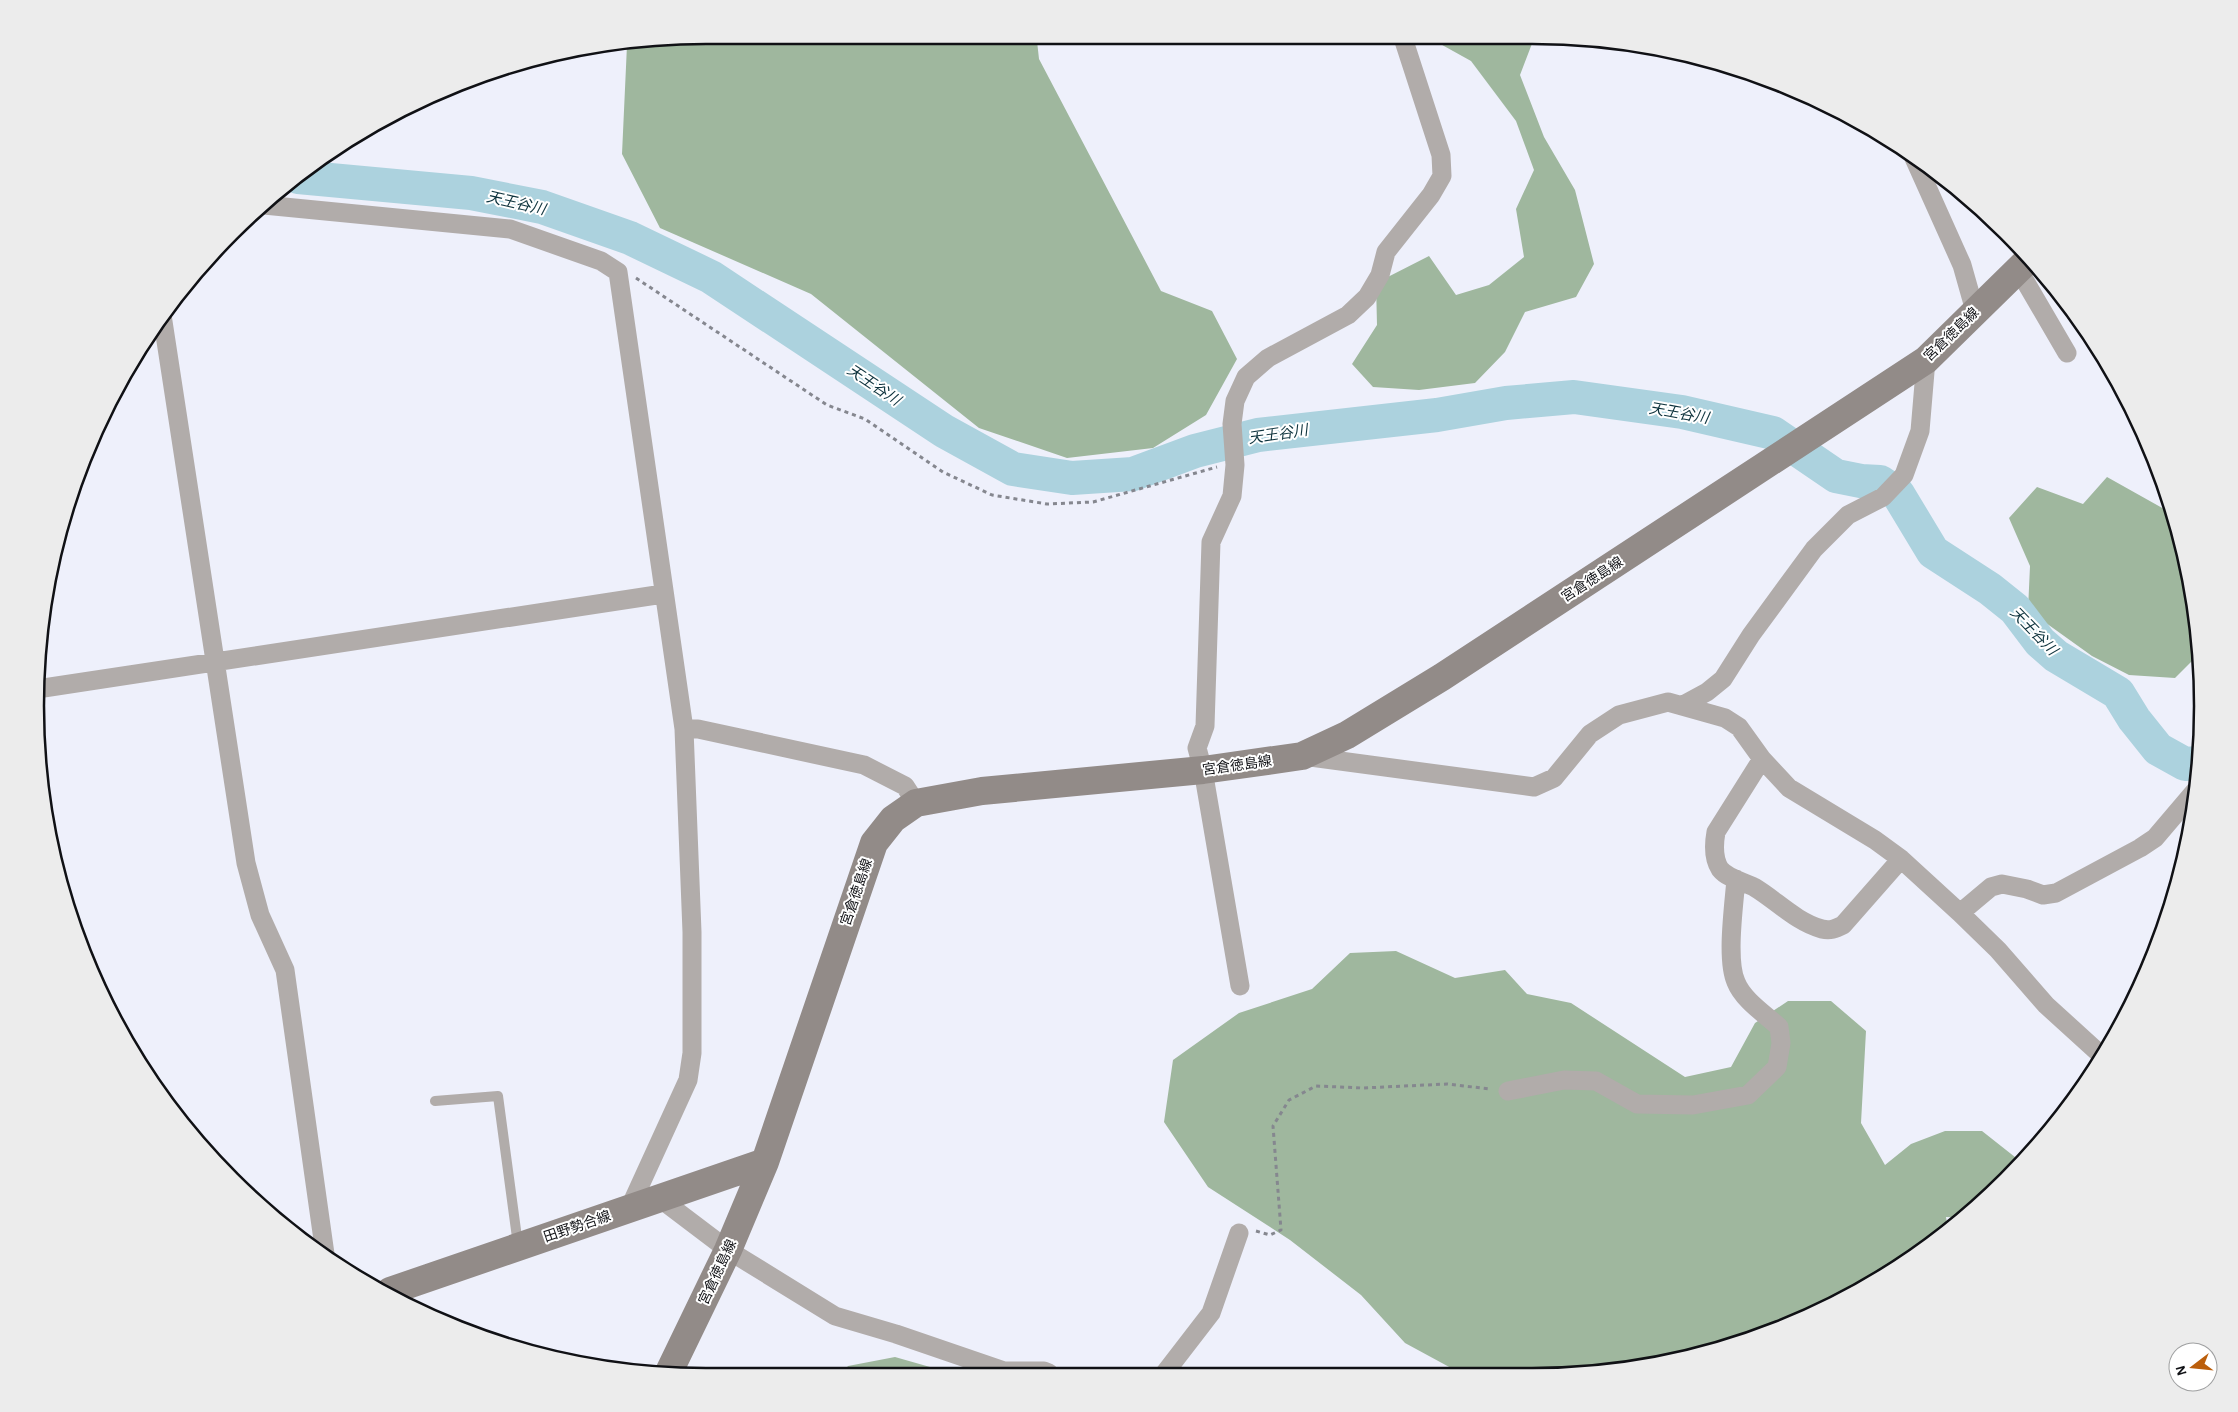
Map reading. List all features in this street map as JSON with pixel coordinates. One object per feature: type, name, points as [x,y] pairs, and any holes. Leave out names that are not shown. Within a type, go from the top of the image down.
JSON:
[{"type":"main road","name":"宮倉徳島線","points":[[671,1367],[728,1250],[765,1162],[874,842],[893,819],[916,803],[982,791],[1203,770],[1302,756],[1347,735],[1442,677],[1926,360],[2024,264]]},
{"type":"main road","name":"田野勢合線","points":[[395,1290],[658,1197],[765,1162]]},
{"type":"street","points":[[1240,986],[1203,770],[1197,748],[1205,726],[1211,542],[1232,496],[1235,459],[1233,430],[1235,401],[1246,377],[1268,358],[1348,315],[1366,297],[1380,275],[1386,252],[1431,194],[1442,176],[1441,155],[1405,44]]},
{"type":"street","points":[[1919,169],[1962,265],[1975,310]]},
{"type":"street","points":[[272,206],[510,229],[593,258],[618,272],[684,729],[692,932],[692,1053],[688,1080],[630,1207]]},
{"type":"street","points":[[2024,264],[2067,353]]},
{"type":"street","points":[[164,326],[246,863],[260,914],[285,970],[324,1247]]},
{"type":"street","points":[[1684,705],[1708,692],[1723,679],[1751,635],[1814,549],[1848,516],[1888,492],[1904,475],[1920,431],[1926,360]]},
{"type":"street","points":[[44,688],[663,594]]},
{"type":"street","points":[[1302,756],[1534,787],[1554,778],[1590,734],[1602,724],[1619,715],[1668,702],[1725,718],[1739,727],[1762,759],[1789,788],[1875,840],[1901,859],[1998,950],[2046,1005],[2097,1051]]},
{"type":"street","points":[[684,729],[698,730],[864,765],[904,786],[916,803]]},
{"type":"street","points":[[1762,759],[1716,832],[1714,844],[1716,860],[1720,869],[1754,887],[1808,924],[1831,931],[1843,926],[1901,859]]},
{"type":"street","points":[[1960,913],[1991,887],[2002,884],[2026,889],[2042,895],[2056,893],[2155,838],[2188,799]]},
{"type":"street","points":[[1508,1091],[1564,1080],[1596,1081],[1637,1104],[1693,1105],[1748,1095],[1777,1067],[1780,1044],[1778,1026],[1745,996],[1736,984],[1731,967],[1736,879]]},
{"type":"street","points":[[658,1197],[728,1250],[835,1316],[896,1334],[995,1368]]},
{"type":"street","points":[[1169,1368],[1211,1313],[1239,1233]]},
{"type":"lane","points":[[435,1101],[498,1096],[518,1246]]},
{"type":"path","points":[[618,272],[630,275],[650,286],[827,405],[865,418],[943,472],[992,495],[1047,504],[1093,502],[1212,468],[1235,459]]},
{"type":"path","points":[[1239,1233],[1250,1229],[1270,1235],[1281,1230],[1273,1126],[1289,1100],[1316,1086],[1363,1088],[1448,1084],[1508,1091]]},
{"type":"green space","points":[[706,44],[1037,44],[1039,59],[1161,291],[1212,311],[1237,359],[1206,415],[1153,448],[1067,458],[979,428],[811,294],[660,228],[622,154],[627,48]]},
{"type":"green space","points":[[1440,44],[1532,44],[1520,75],[1544,137],[1575,190],[1594,264],[1576,297],[1525,312],[1505,352],[1475,383],[1419,390],[1373,387],[1352,364],[1377,325],[1376,283],[1429,256],[1456,295],[1489,285],[1524,257],[1516,209],[1534,170],[1516,121],[1471,61]]},
{"type":"green space","points":[[2107,477],[2164,509],[2182,577],[2193,660],[2175,678],[2129,675],[2092,656],[2028,610],[2030,566],[2009,518],[2037,487],[2083,504]]},
{"type":"green space","points":[[1396,951],[1455,978],[1505,970],[1527,994],[1571,1003],[1685,1077],[1731,1067],[1755,1023],[1788,1001],[1831,1001],[1866,1031],[1861,1123],[1885,1165],[1911,1144],[1945,1131],[1982,1131],[2016,1158],[1969,1204],[1952,1217],[1946,1217],[1947,1222],[1900,1257],[1863,1280],[1825,1300],[1745,1333],[1661,1356],[1618,1363],[1575,1367],[1451,1368],[1405,1343],[1361,1295],[1290,1240],[1208,1187],[1164,1122],[1173,1060],[1239,1013],[1312,989],[1350,953]]},
{"type":"green space","points":[[895,1357],[934,1368],[846,1368],[848,1366]]},
{"type":"waterway","name":"天王谷川","points":[[307,178],[471,193],[542,207],[630,238],[711,277],[944,431],[1013,469],[1072,478],[1133,474],[1195,451],[1258,435],[1437,415],[1506,403],[1574,397],[1682,412],[1773,433],[1836,476],[1861,481],[1880,482],[1898,494],[1933,552],[1990,589],[2015,609],[2040,642],[2056,656],[2118,693],[2134,719],[2158,749],[2185,764],[2192,764]]}]
